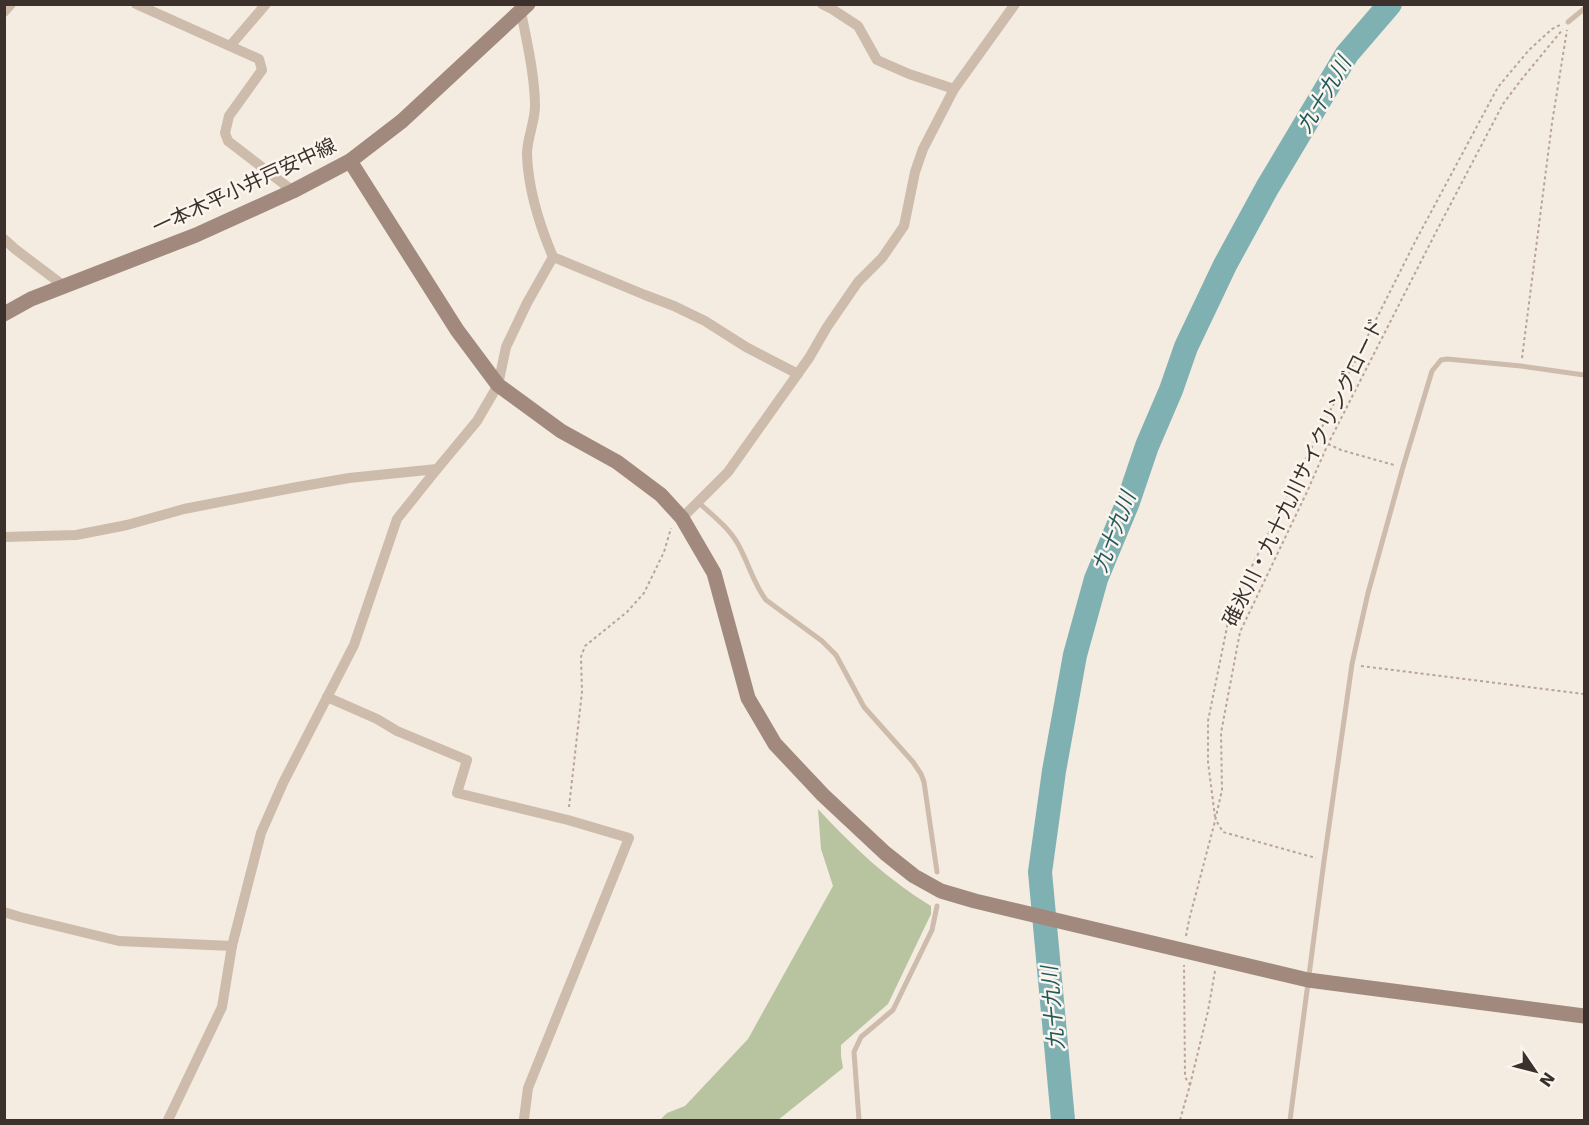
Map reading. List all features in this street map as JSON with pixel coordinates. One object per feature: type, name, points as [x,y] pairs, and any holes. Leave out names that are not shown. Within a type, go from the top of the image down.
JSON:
[{"type":"street","points":[[4,12],[11,4]]},
{"type":"street","points":[[136,4],[259,59],[262,70],[229,116],[225,133],[228,141],[293,191]]},
{"type":"street","points":[[230,46],[267,4]]},
{"type":"street","points":[[822,4],[858,27],[877,60],[909,74],[954,89]]},
{"type":"street","points":[[682,518],[728,472],[809,358],[826,327],[858,282],[882,258],[904,226],[915,172],[923,149],[954,89],[1015,4]]},
{"type":"street","points":[[523,7],[532,63],[535,106],[527,152],[530,180],[536,216],[553,257],[675,306],[798,374]]},
{"type":"street","name":"一本木平小井戸安中線","points":[[4,314],[31,299],[196,235],[293,191],[350,161],[402,122],[523,7]]},
{"type":"street","points":[[350,161],[457,330],[498,385],[561,430],[617,462],[661,495],[682,518],[714,573],[748,698],[776,744],[823,795],[885,853],[914,876],[941,891],[1212,962],[1308,981],[1584,1016]]},
{"type":"street","points":[[4,239],[64,286]]},
{"type":"street","points":[[168,1120],[222,1006],[232,946],[261,833],[283,783],[354,645],[398,519],[477,421],[498,385],[506,347],[553,257]]},
{"type":"street","points":[[4,537],[76,535],[127,525],[184,509],[303,486],[349,478],[437,469]]},
{"type":"street","points":[[327,697],[377,719],[397,731],[467,760],[457,793],[568,820],[629,838],[528,1088],[524,1119]]},
{"type":"street","points":[[4,912],[119,941],[232,946]]},
{"type":"lane","points":[[1568,22],[1584,9]]},
{"type":"lane","points":[[1290,1120],[1352,664],[1368,593],[1432,371],[1441,360],[1447,359],[1584,375]]},
{"type":"lane","points":[[698,502],[732,534],[760,593],[766,600],[822,641],[836,655],[864,707],[913,762],[924,782],[937,872]]},
{"type":"lane","points":[[859,1120],[854,1052],[861,1037],[893,1010],[932,930],[936,906]]},
{"type":"path","points":[[1324,861],[1223,832],[1215,820],[1208,762],[1208,721],[1228,622],[1245,580],[1415,242],[1498,87],[1529,50],[1552,28],[1568,22],[1552,123],[1521,366]]},
{"type":"path","name":"碓氷川・九十九川サイクリングロード","points":[[1186,939],[1222,790],[1221,733],[1240,632],[1328,444],[1503,104],[1568,22]]},
{"type":"path","points":[[1328,444],[1341,450],[1403,467]]},
{"type":"path","points":[[568,820],[582,692],[581,657],[585,646],[627,612],[644,593],[664,552],[670,530],[682,518]]},
{"type":"path","points":[[1352,664],[1584,694]]},
{"type":"path","points":[[1185,960],[1185,1077],[1190,1085]]},
{"type":"path","points":[[1180,1120],[1208,1011],[1212,962]]},
{"type":"green space","points":[[818,809],[871,862],[931,906],[931,914],[888,1004],[841,1045],[843,1068],[778,1120],[660,1120],[667,1113],[685,1106],[748,1039],[833,886],[821,849]]},
{"type":"waterway","name":"九十九川","points":[[1063,1120],[1040,872],[1054,771],[1075,655],[1096,579],[1128,502],[1147,446],[1171,390],[1186,347],[1225,265],[1267,188],[1347,54],[1390,4]]}]
